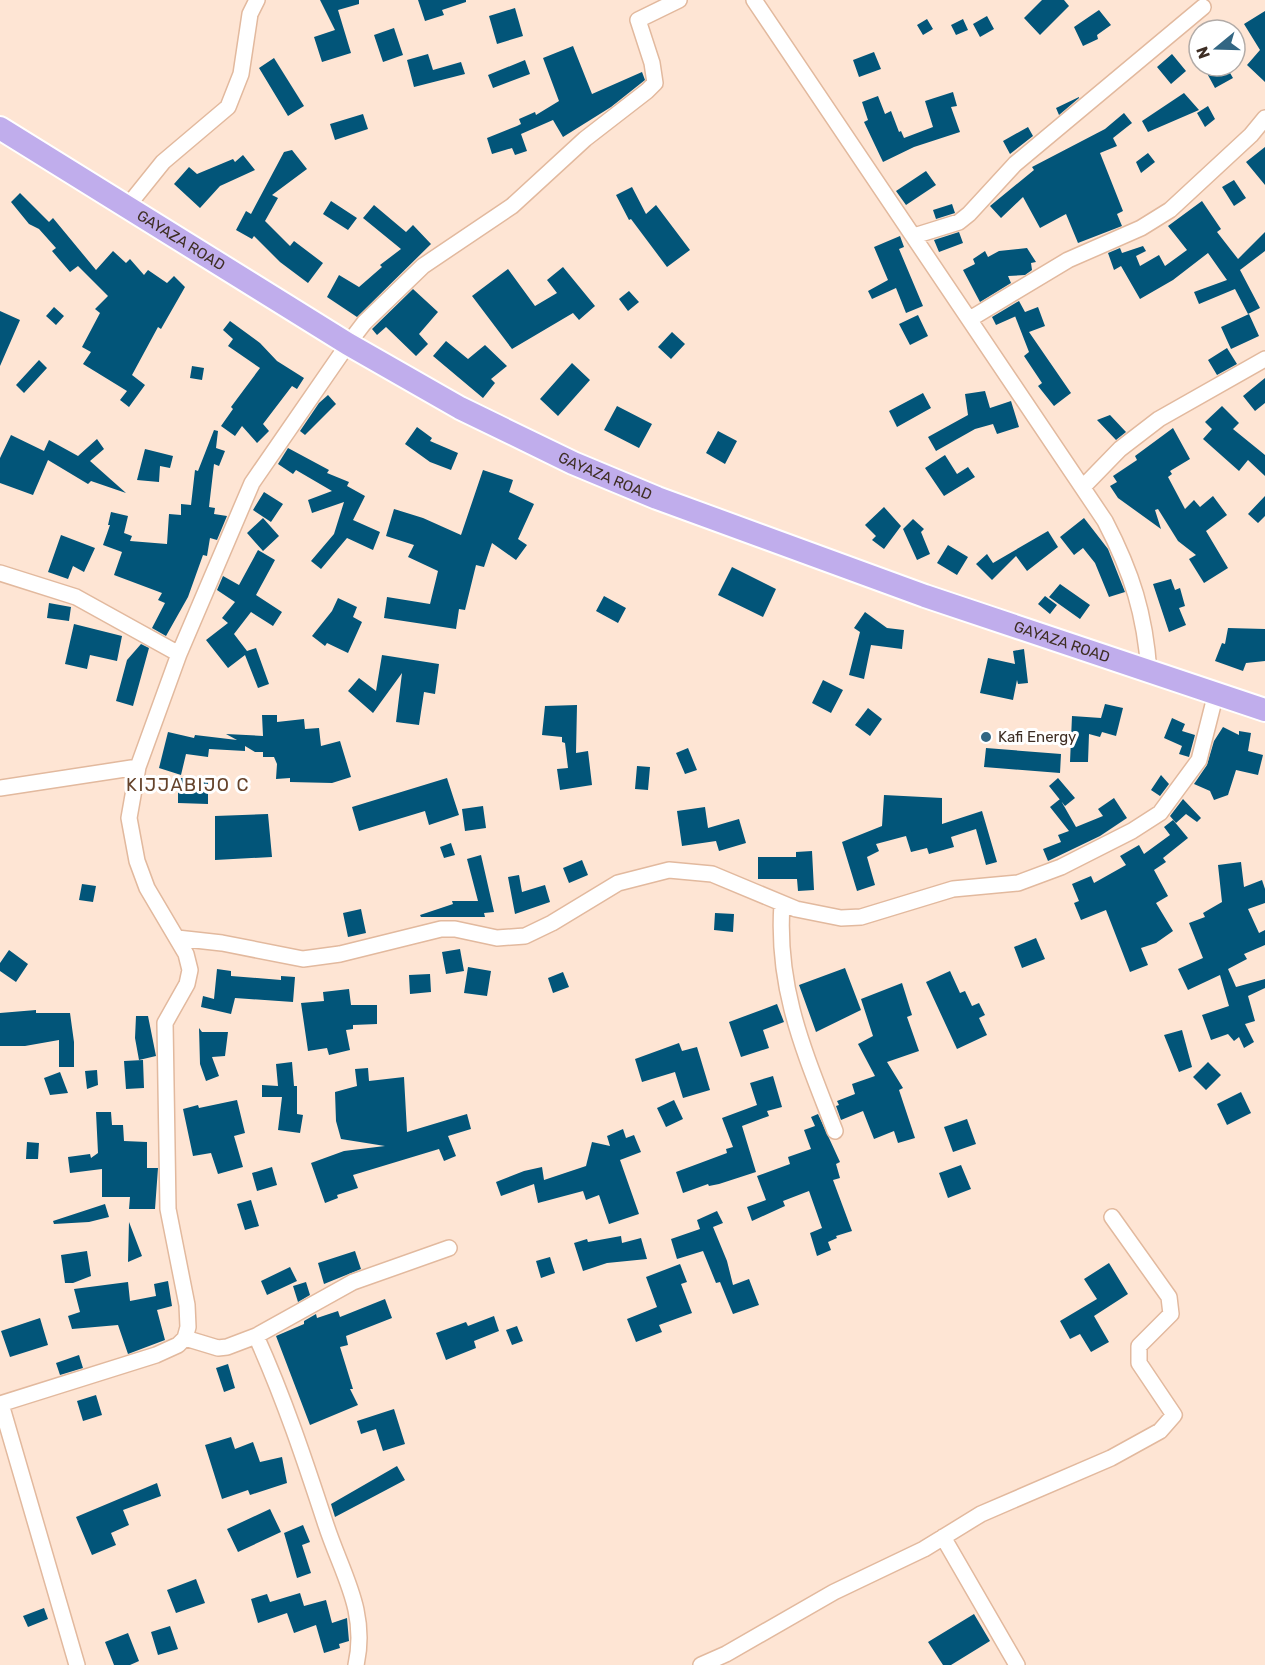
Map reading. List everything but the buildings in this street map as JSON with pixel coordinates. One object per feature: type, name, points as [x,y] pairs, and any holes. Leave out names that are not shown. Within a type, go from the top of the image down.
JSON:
[{"type":"main road","name":"GAYAZA ROAD","points":[[0,129],[348,344],[460,408],[620,483],[925,596],[1265,710]]},
{"type":"street","points":[[126,208],[163,162],[228,107],[242,74],[250,14],[257,0]]},
{"type":"street","points":[[77,1665],[1,1404],[156,1355],[178,1345],[185,1338],[189,1317],[168,1209],[166,1184],[165,1023],[187,984],[190,970],[186,954],[147,888],[133,846],[129,818],[138,767],[179,654],[252,483],[348,344],[364,323],[423,266],[512,206],[585,139],[655,83],[652,63],[638,20],[679,0]]},
{"type":"street","points":[[754,0],[1083,487],[1123,555],[1137,593],[1146,633],[1149,672]]},
{"type":"street","points":[[914,236],[958,222],[969,214],[1016,164],[1203,7]]},
{"type":"street","points":[[970,319],[1068,260],[1142,228],[1170,210],[1251,135],[1265,118]]},
{"type":"street","points":[[1083,487],[1120,449],[1160,419],[1265,359]]},
{"type":"street","points":[[0,573],[76,597],[179,654]]},
{"type":"street","points":[[177,939],[222,943],[303,959],[340,954],[441,929],[455,929],[510,939],[552,923],[618,883],[669,870],[712,874],[782,904],[841,918],[861,917],[953,889],[1018,883],[1062,867],[1160,813],[1199,760],[1216,693]]},
{"type":"street","points":[[0,788],[138,767]]},
{"type":"street","points":[[782,904],[782,953],[789,1004],[834,1131]]},
{"type":"street","points":[[701,1665],[726,1654],[834,1592],[943,1537],[981,1514],[1111,1458],[1160,1431],[1173,1415],[1139,1363],[1139,1346],[1171,1314],[1169,1297],[1112,1217]]},
{"type":"street","points":[[185,1338],[218,1348],[256,1336],[354,1282],[449,1248]]},
{"type":"street","points":[[256,1336],[276,1380],[327,1529],[354,1597],[362,1641],[357,1665]]},
{"type":"street","points":[[943,1537],[1017,1665]]},
{"type":"place","name":"Kafi Energy","points":[[986,737]]},
{"type":"district","name":"KIJJABIJO C","points":[[188,785]]}]
